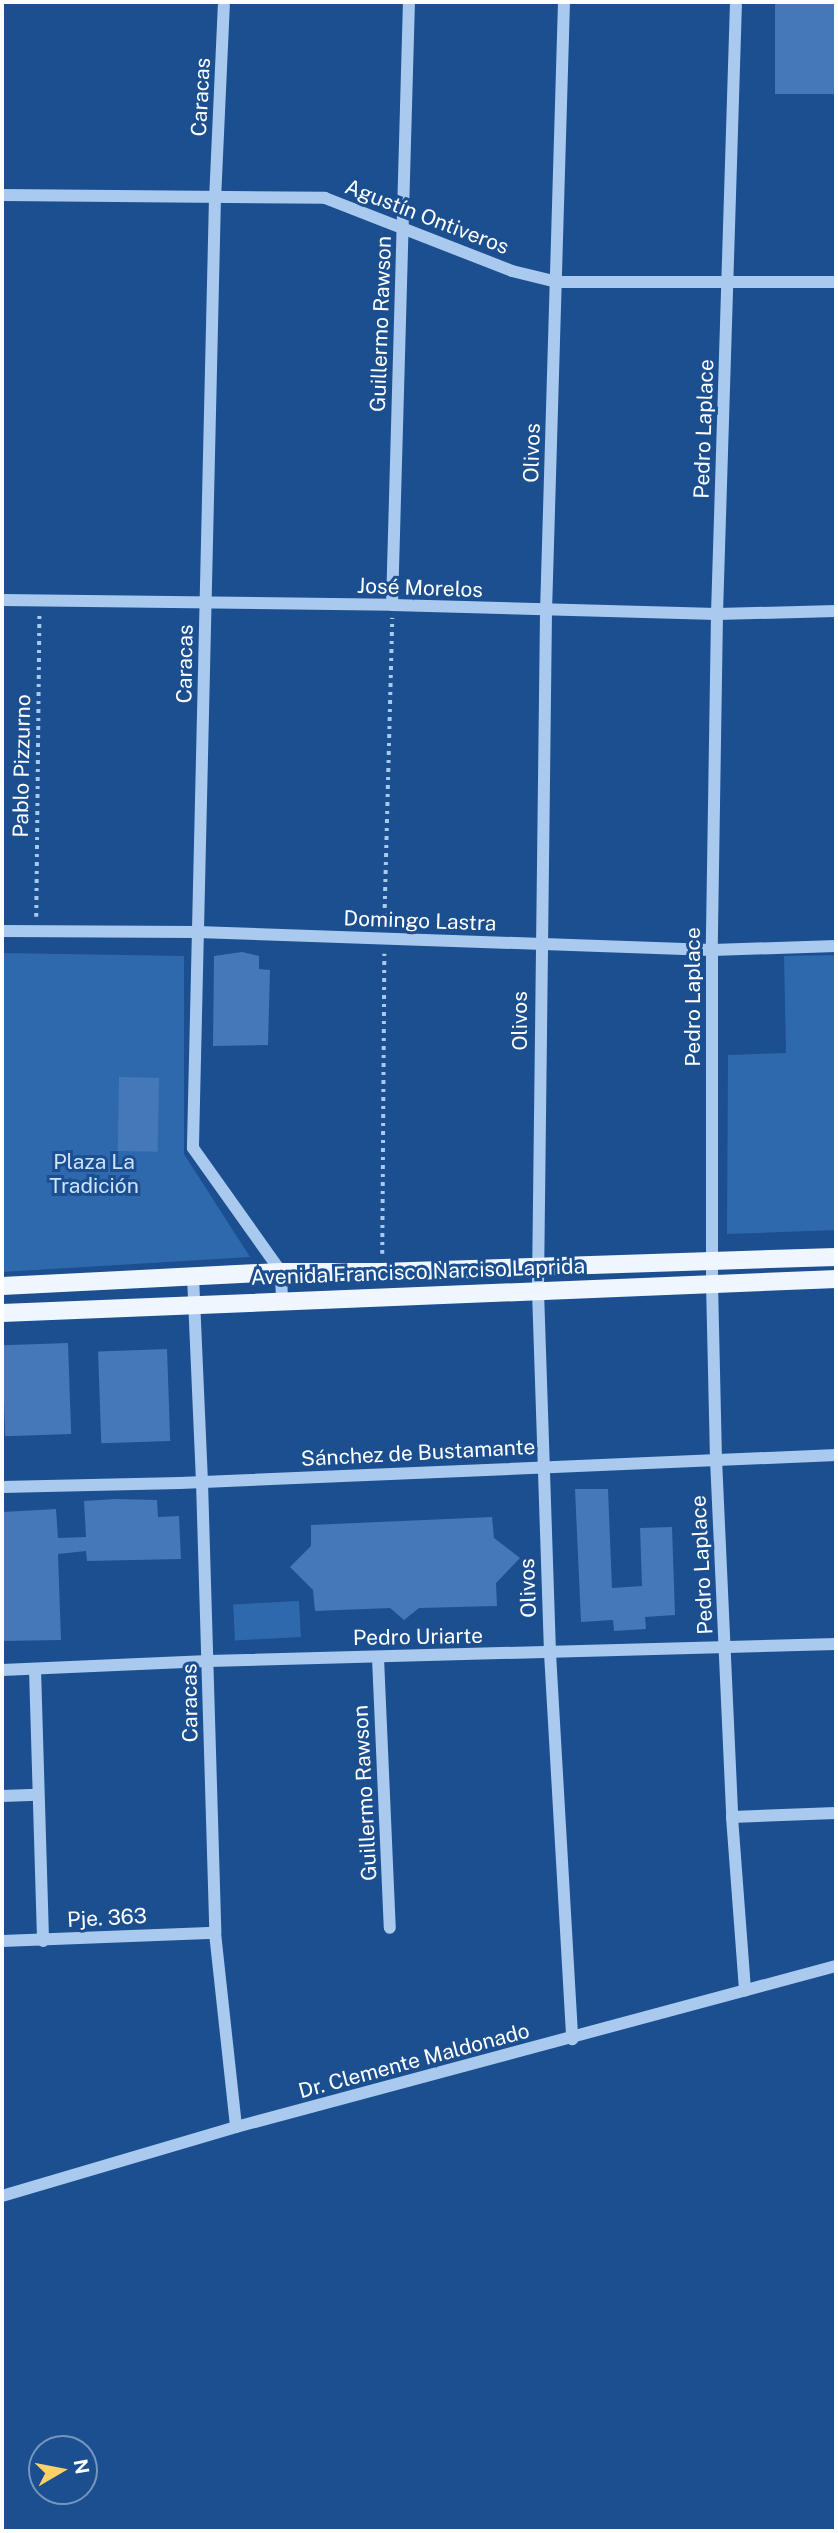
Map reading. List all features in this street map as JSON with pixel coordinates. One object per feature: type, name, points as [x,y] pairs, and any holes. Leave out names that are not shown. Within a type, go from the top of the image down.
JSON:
[{"type":"main road","name":"Avenida Francisco Narciso Laprida","points":[[2,1286],[281,1272],[381,1272],[836,1257]]},
{"type":"main road","name":"Avenida Francisco Narciso Laprida","points":[[2,1313],[282,1299],[836,1279]]},
{"type":"street","name":"Caracas","points":[[225,2],[215,197],[193,1148],[281,1272]]},
{"type":"street","name":"Guillermo Rawson","points":[[392,605],[409,2]]},
{"type":"street","name":"Olivos","points":[[564,2],[546,612],[540,943],[538,1291],[550,1653],[572,2039]]},
{"type":"street","name":"Pedro Laplace","points":[[736,2],[717,614],[712,950],[712,1283],[716,1459],[732,1817],[745,1991]]},
{"type":"street","name":"Agustín Ontiveros","points":[[2,195],[325,198],[512,271],[557,282],[836,282]]},
{"type":"street","name":"José Morelos","points":[[2,600],[392,605],[546,612],[717,614],[836,611]]},
{"type":"street","name":"Domingo Lastra","points":[[2,931],[197,932],[712,950],[836,946]]},
{"type":"street","points":[[281,1272],[282,1299]]},
{"type":"street","name":"Caracas","points":[[192,1276],[202,1482],[215,1933],[236,2127]]},
{"type":"street","name":"Sánchez de Bustamante","points":[[2,1487],[202,1482],[836,1455]]},
{"type":"street","name":"Pedro Uriarte","points":[[2,1670],[208,1661],[726,1649],[836,1643]]},
{"type":"street","name":"Guillermo Rawson","points":[[378,1658],[390,1928]]},
{"type":"street","points":[[35,1669],[43,1941]]},
{"type":"street","points":[[2,1796],[37,1795]]},
{"type":"street","points":[[732,1817],[836,1813]]},
{"type":"street","name":"Pje. 363","points":[[2,1941],[215,1933]]},
{"type":"street","name":"Dr. Clemente Maldonado","points":[[2,2196],[236,2127],[836,1966]]},
{"type":"path","name":"Pablo Pizzurno","points":[[36,931],[40,601]]},
{"type":"green space","name":"Plaza La Tradición","points":[[2,953],[184,956],[184,1154],[250,1257],[2,1272]]},
{"type":"green space","points":[[836,955],[836,1230],[727,1234],[728,1055],[786,1053],[784,956]]},
{"type":"green space","points":[[299,1601],[301,1637],[235,1640],[233,1604]]},
{"type":"building","points":[[775,2],[836,2],[836,94],[775,94]]},
{"type":"building","points":[[242,952],[259,956],[259,969],[270,970],[268,1045],[213,1046],[214,956]]},
{"type":"building","points":[[119,1077],[159,1078],[158,1152],[118,1151]]},
{"type":"building","points":[[68,1343],[71,1434],[5,1436],[2,1345]]},
{"type":"building","points":[[167,1349],[170,1441],[101,1443],[98,1351]]},
{"type":"building","points":[[575,1489],[608,1489],[612,1588],[642,1586],[640,1528],[672,1527],[675,1615],[645,1617],[646,1629],[614,1631],[613,1620],[581,1622]]},
{"type":"building","points":[[157,1500],[158,1517],[179,1516],[181,1559],[87,1561],[86,1551],[58,1554],[61,1640],[2,1641],[2,1512],[56,1509],[58,1538],[86,1537],[84,1501]]},
{"type":"building","points":[[492,1517],[494,1538],[520,1558],[496,1583],[497,1606],[419,1608],[404,1620],[390,1608],[315,1611],[313,1590],[290,1567],[311,1546],[311,1525]]}]
